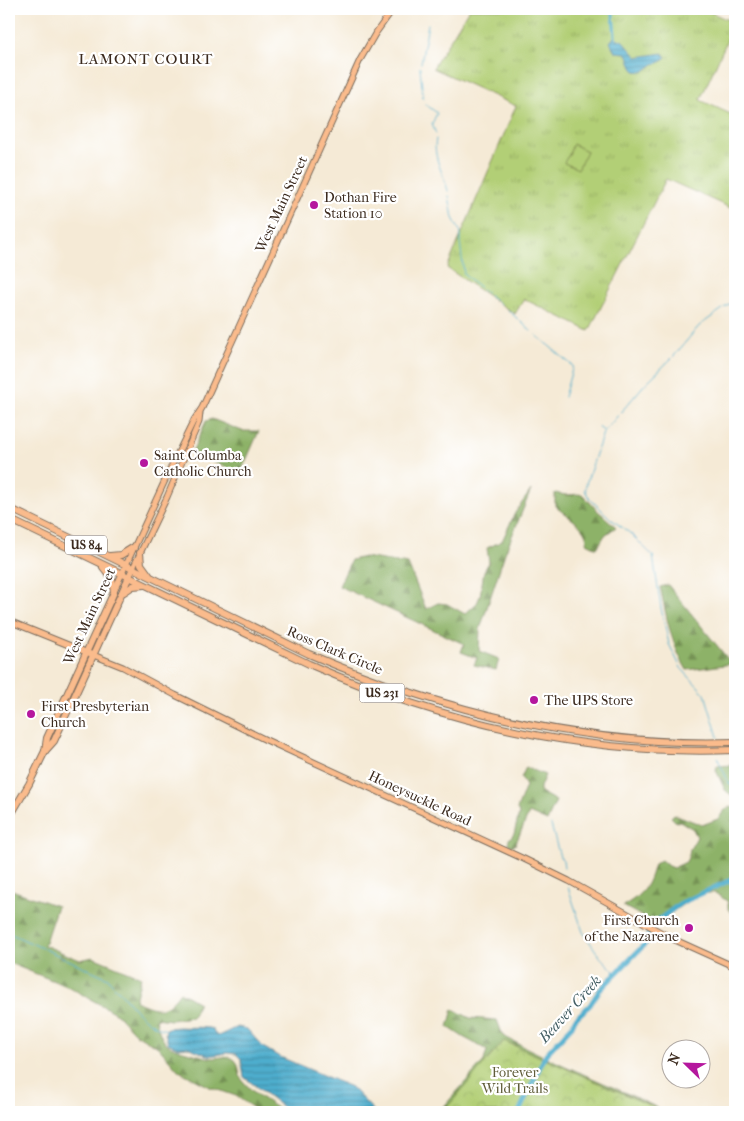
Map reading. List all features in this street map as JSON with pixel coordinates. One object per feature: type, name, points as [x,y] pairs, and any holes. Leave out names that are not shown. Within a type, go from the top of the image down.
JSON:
[{"type":"highway","name":"Ross Clark Circle","points":[[9,508],[253,627],[352,672],[412,694],[506,720],[566,731],[675,742],[735,742]]},
{"type":"highway","points":[[9,518],[12,515],[22,514]]},
{"type":"highway","name":"Ross Clark Circle","points":[[9,518],[144,585],[349,681],[441,713],[539,735],[596,744],[666,750],[735,750]]},
{"type":"highway","points":[[109,556],[121,555],[134,547]]},
{"type":"highway","points":[[140,553],[141,564],[149,576]]},
{"type":"highway","name":"US 84","points":[[101,564],[112,578],[114,592]]},
{"type":"highway","name":"West Main Street","points":[[9,818],[29,784],[45,751],[54,741],[133,568]]},
{"type":"highway","points":[[121,595],[133,586],[144,585]]},
{"type":"highway","name":"West Main Street","points":[[45,751],[47,738],[114,592]]},
{"type":"highway","points":[[240,631],[253,627]]},
{"type":"highway","points":[[250,635],[254,632],[262,631]]},
{"type":"highway","points":[[666,750],[673,746],[675,742]]},
{"type":"highway","points":[[680,750],[692,742]]},
{"type":"main road","name":"West Main Street","points":[[114,592],[194,420],[200,413],[360,60],[375,34],[393,9]]},
{"type":"main road","name":"West Main Street","points":[[133,568],[170,491],[199,422],[200,413]]},
{"type":"main road","name":"Honeysuckle Road","points":[[9,621],[135,673],[266,740],[524,859],[673,939],[735,967]]},
{"type":"green space","points":[[469,9],[703,9],[735,23],[700,100],[735,116],[735,210],[666,179],[589,331],[524,299],[515,314],[447,268],[516,106],[433,68]]},
{"type":"green space","points":[[573,144],[587,151],[578,169],[564,163]]},
{"type":"green space","points":[[212,419],[242,431],[259,431],[240,474],[192,452],[206,421]]},
{"type":"green space","points":[[531,490],[505,553],[480,629],[479,651],[499,659],[496,670],[474,665],[477,658],[461,652],[464,644],[339,586],[351,560],[364,557],[408,564],[426,609],[438,603],[447,604],[465,614],[477,603],[480,596],[484,571],[489,562],[487,548],[502,541],[515,513]]},
{"type":"green space","points":[[555,493],[566,495],[582,494],[616,527],[605,535],[597,548],[587,543],[584,532],[576,522],[555,506]]},
{"type":"green space","points":[[668,585],[732,664],[687,670],[673,640],[660,587]]},
{"type":"green space","points":[[732,765],[732,768],[735,770],[735,798],[725,790],[716,770],[717,766]]},
{"type":"green space","points":[[526,767],[545,775],[540,792],[556,801],[547,821],[529,813],[515,845],[512,846],[508,844],[509,839],[514,834],[519,814],[517,809],[526,786],[521,778]]},
{"type":"green space","points":[[730,806],[735,807],[735,919],[728,908],[728,902],[715,893],[695,898],[663,920],[651,921],[623,906],[644,889],[654,864],[661,860],[673,868],[686,862],[690,849],[697,837],[693,829],[680,821],[676,822],[671,817],[674,814],[702,825],[718,819]]},
{"type":"green space","points":[[9,889],[57,906],[44,945],[80,960],[93,957],[141,977],[135,1001],[155,1008],[165,1007],[180,992],[199,1003],[192,1017],[171,1020],[156,1018],[163,1040],[172,1047],[194,1054],[210,1058],[232,1058],[237,1062],[241,1078],[247,1086],[283,1112],[259,1112],[236,1096],[210,1087],[179,1071],[158,1047],[136,1034],[117,1014],[69,987],[9,963]]},
{"type":"green space","name":"Forever Wild Trails","points":[[453,1009],[470,1018],[497,1020],[503,1036],[666,1112],[439,1112],[484,1061],[487,1050],[448,1027]]},
{"type":"green space","name":"Forever Wild Trails","points":[[504,1041],[651,1106],[663,1112],[443,1112]]},
{"type":"water","points":[[615,36],[617,39],[622,40],[637,57],[663,53],[666,58],[643,72],[635,71],[626,53],[615,52],[610,42]]},
{"type":"water","points":[[237,1027],[247,1029],[263,1047],[278,1056],[351,1087],[375,1112],[289,1112],[244,1077],[241,1059],[236,1054],[227,1053],[209,1056],[188,1047],[178,1048],[168,1043],[165,1033],[167,1028],[209,1028],[213,1029],[218,1036]]},
{"type":"waterway","points":[[610,9],[613,14],[615,36]]},
{"type":"waterway","points":[[421,63],[428,24]]},
{"type":"waterway","points":[[420,67],[423,98]]},
{"type":"waterway","points":[[425,104],[437,113],[432,124],[436,134]]},
{"type":"waterway","points":[[436,139],[437,159],[448,191]]},
{"type":"waterway","points":[[449,196],[453,218],[461,233],[460,242],[464,274],[500,304]]},
{"type":"waterway","points":[[718,737],[705,694],[681,668],[669,644],[653,556],[631,534],[611,519],[589,498],[585,490],[603,433],[699,326],[735,300]]},
{"type":"waterway","points":[[508,310],[531,331]]},
{"type":"waterway","points":[[536,335],[573,366],[564,397]]},
{"type":"waterway","points":[[598,427],[604,431]]},
{"type":"waterway","points":[[717,757],[729,783],[735,789]]},
{"type":"waterway","points":[[551,825],[564,868]]},
{"type":"waterway","name":"Beaver Creek","points":[[653,924],[681,903],[735,878]]},
{"type":"waterway","points":[[568,887],[583,932],[600,957],[617,974]]},
{"type":"waterway","name":"Beaver Creek","points":[[519,1112],[546,1054],[572,1026],[575,1019],[590,1005],[599,991],[646,943],[650,930]]},
{"type":"waterway","points":[[9,933],[108,978],[144,1018],[166,1030]]},
{"type":"place","name":"Dothan Fire Station 10","points":[[314,205]]},
{"type":"place","name":"Saint Columba Catholic Church","points":[[144,463]]},
{"type":"place","name":"The UPS Store","points":[[534,700]]},
{"type":"place","name":"First Presbyterian Church","points":[[31,714]]},
{"type":"place","name":"First Church of the Nazarene","points":[[689,928]]},
{"type":"district","name":"LAMONT COURT","points":[[146,59]]}]
